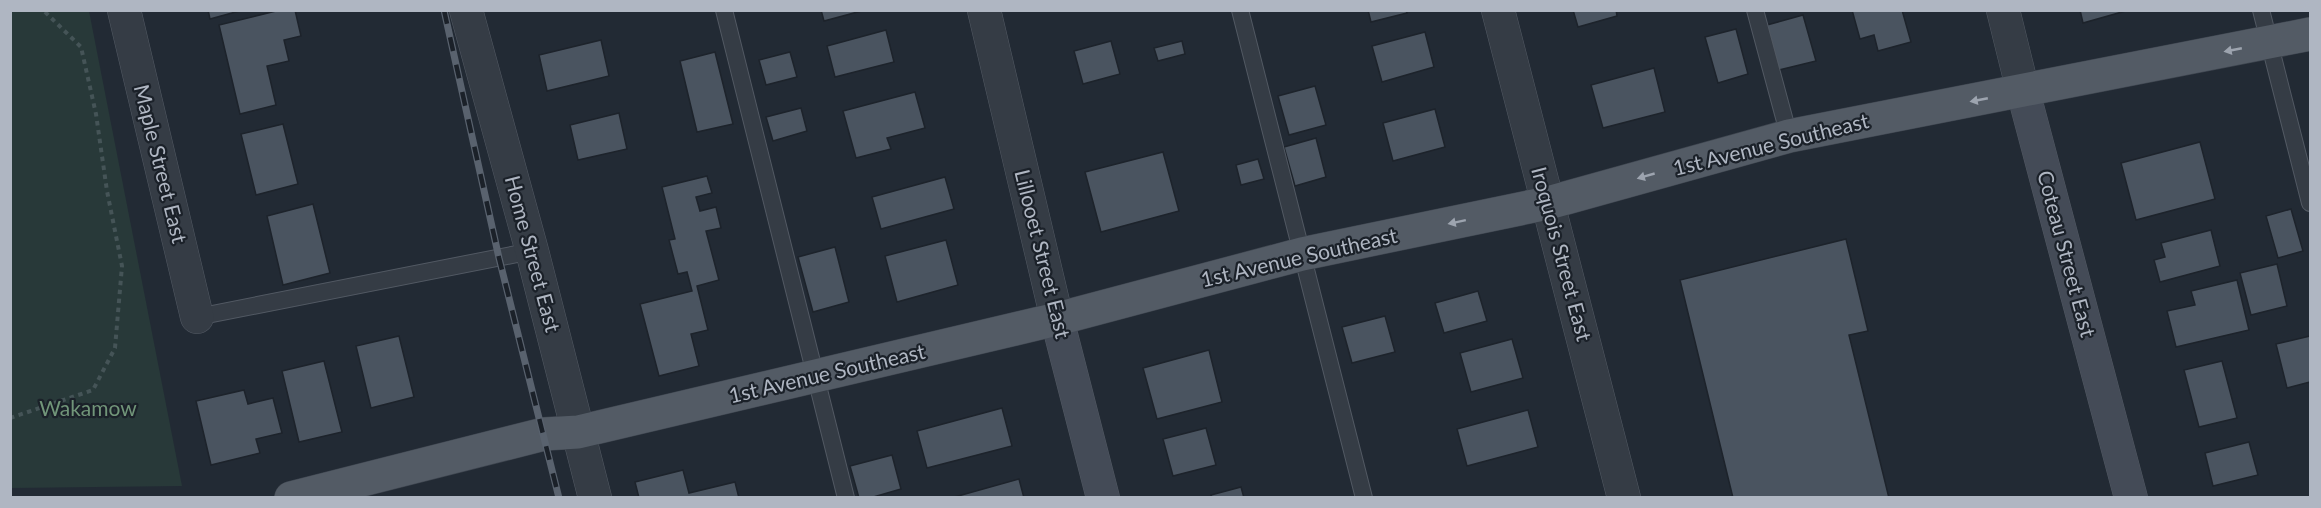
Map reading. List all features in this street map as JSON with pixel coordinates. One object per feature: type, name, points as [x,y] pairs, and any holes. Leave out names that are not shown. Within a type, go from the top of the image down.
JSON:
[{"type":"main road","name":"1st Avenue Southeast","points":[[291,498],[544,434],[578,432],[1057,319],[1302,254],[1548,203],[1789,136],[2310,34]]},
{"type":"street","name":"Maple Street East","points":[[124,10],[197,317]]},
{"type":"street","name":"Home Street East","points":[[466,10],[532,250],[595,498]]},
{"type":"street","name":"Lillooet Street East","points":[[984,10],[1057,319],[1103,498]]},
{"type":"street","name":"Iroquois Street East","points":[[1498,10],[1624,498]]},
{"type":"street","name":"Coteau Street East","points":[[2003,10],[2131,498]]},
{"type":"lane","points":[[724,10],[813,377],[846,498]]},
{"type":"lane","points":[[1240,10],[1364,498]]},
{"type":"lane","points":[[1755,10],[1789,136]]},
{"type":"lane","points":[[2261,10],[2310,203]]},
{"type":"lane","points":[[197,317],[532,250]]},
{"type":"path","points":[[10,418],[93,390],[115,348],[122,266],[107,191],[96,114],[81,47],[43,10]]},
{"type":"green space","name":"Wakamow","points":[[10,11],[89,11],[182,486],[11,488]]},
{"type":"building","points":[[208,10],[243,10],[210,19]]},
{"type":"building","points":[[280,10],[295,10],[301,36],[284,40],[289,61],[267,66],[276,105],[240,114],[219,25]]},
{"type":"building","points":[[821,10],[865,10],[824,21]]},
{"type":"building","points":[[1368,10],[1406,10],[1407,13],[1371,22]]},
{"type":"building","points":[[1573,10],[1616,10],[1617,16],[1578,27]]},
{"type":"building","points":[[1852,10],[1902,10],[1911,42],[1878,51],[1874,35],[1860,39]]},
{"type":"building","points":[[2080,10],[2129,10],[2083,23]]},
{"type":"building","points":[[1803,15],[1816,61],[1779,70],[1767,25]]},
{"type":"building","points":[[1736,29],[1748,74],[1718,83],[1705,37]]},
{"type":"building","points":[[886,30],[894,62],[835,77],[827,46]]},
{"type":"building","points":[[1425,32],[1434,67],[1382,82],[1372,46]]},
{"type":"building","points":[[601,40],[609,76],[547,91],[539,55]]},
{"type":"building","points":[[1111,41],[1120,74],[1083,84],[1074,51]]},
{"type":"building","points":[[1182,41],[1185,54],[1158,61],[1154,48]]},
{"type":"building","points":[[715,52],[733,124],[697,132],[680,61]]},
{"type":"building","points":[[790,52],[797,77],[766,85],[759,60]]},
{"type":"building","points":[[1654,68],[1665,112],[1603,128],[1591,85]]},
{"type":"building","points":[[1315,86],[1326,125],[1289,135],[1278,96]]},
{"type":"building","points":[[915,92],[925,128],[887,138],[891,149],[856,158],[843,111]]},
{"type":"building","points":[[801,108],[807,131],[773,141],[766,117]]},
{"type":"building","points":[[1435,109],[1445,147],[1393,161],[1383,123]]},
{"type":"building","points":[[619,113],[627,149],[578,160],[570,125]]},
{"type":"building","points":[[283,124],[298,184],[256,195],[241,134]]},
{"type":"building","points":[[1316,138],[1326,177],[1295,186],[1284,147]]},
{"type":"building","points":[[2200,142],[2215,199],[2136,220],[2121,163]]},
{"type":"building","points":[[1163,152],[1179,211],[1101,232],[1085,172]]},
{"type":"building","points":[[1258,159],[1264,179],[1241,185],[1236,165]]},
{"type":"building","points":[[707,176],[712,193],[696,197],[700,211],[716,207],[721,228],[706,231],[719,280],[697,286],[708,330],[691,334],[699,366],[659,376],[640,304],[692,291],[687,272],[678,274],[669,240],[675,239],[662,187]]},
{"type":"building","points":[[945,177],[954,209],[881,229],[872,197]]},
{"type":"building","points":[[313,204],[330,273],[283,285],[267,216]]},
{"type":"building","points":[[2291,209],[2303,251],[2278,258],[2266,216]]},
{"type":"building","points":[[2211,230],[2220,266],[2160,282],[2154,260],[2165,257],[2161,243]]},
{"type":"building","points":[[1846,239],[1868,331],[1849,335],[1889,498],[1733,498],[1680,280]]},
{"type":"building","points":[[946,240],[958,285],[897,302],[885,256]]},
{"type":"building","points":[[835,247],[849,302],[813,312],[798,257]]},
{"type":"building","points":[[2277,264],[2287,306],[2251,315],[2240,273]]},
{"type":"building","points":[[2237,280],[2249,330],[2176,347],[2167,311],[2195,305],[2191,291]]},
{"type":"building","points":[[1478,291],[1487,321],[1444,333],[1435,303]]},
{"type":"building","points":[[1385,316],[1395,352],[1352,363],[1342,327]]},
{"type":"building","points":[[399,336],[414,397],[371,408],[356,346]]},
{"type":"building","points":[[2310,336],[2310,382],[2287,388],[2276,344]]},
{"type":"building","points":[[1512,339],[1523,378],[1471,392],[1460,353]]},
{"type":"building","points":[[1209,350],[1222,402],[1157,419],[1143,368]]},
{"type":"building","points":[[324,361],[342,432],[299,442],[282,371]]},
{"type":"building","points":[[2222,361],[2237,418],[2199,427],[2184,370]]},
{"type":"building","points":[[244,390],[248,404],[273,398],[282,433],[256,439],[260,453],[211,465],[196,401]]},
{"type":"building","points":[[1002,408],[1012,446],[927,468],[917,431]]},
{"type":"building","points":[[1528,410],[1538,447],[1467,466],[1457,429]]},
{"type":"building","points":[[1206,428],[1216,465],[1173,476],[1163,439]]},
{"type":"building","points":[[2249,442],[2258,475],[2213,486],[2205,453]]},
{"type":"building","points":[[892,455],[901,489],[870,498],[859,498],[850,466]]},
{"type":"building","points":[[683,470],[689,493],[735,482],[739,498],[639,498],[635,482]]},
{"type":"building","points":[[1019,479],[1024,498],[951,498]]},
{"type":"building","points":[[1241,487],[1244,498],[1212,498],[1211,495]]},
{"type":"railway","points":[[444,10],[499,258],[559,498]]}]
